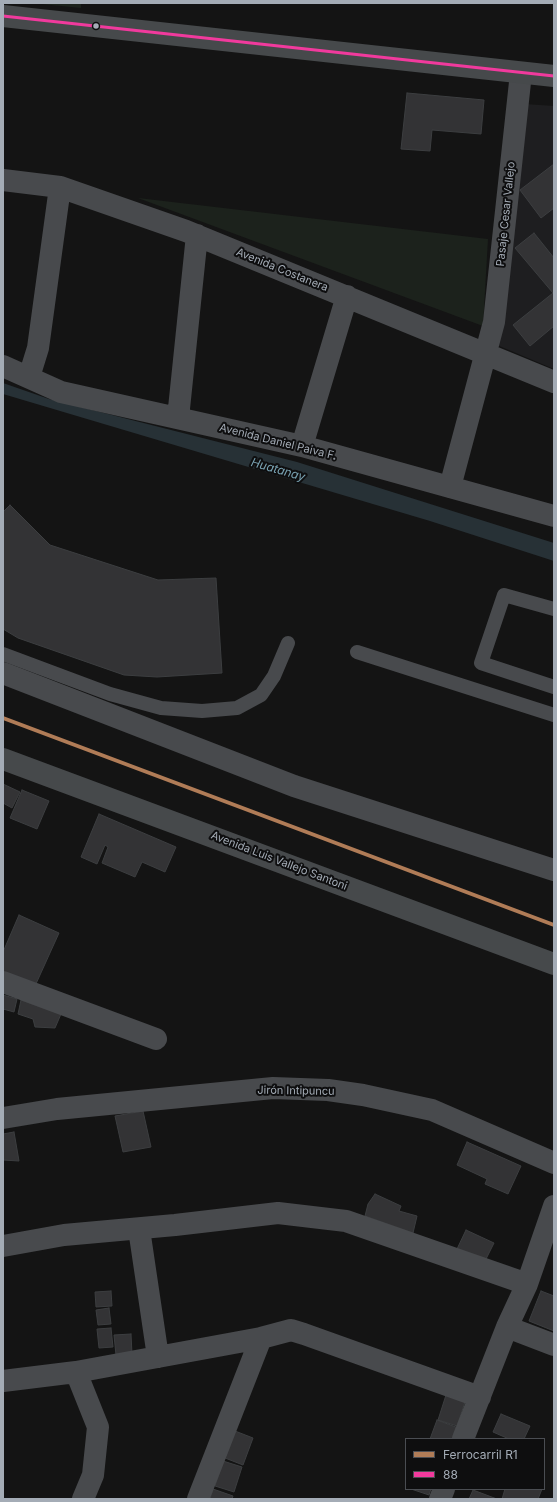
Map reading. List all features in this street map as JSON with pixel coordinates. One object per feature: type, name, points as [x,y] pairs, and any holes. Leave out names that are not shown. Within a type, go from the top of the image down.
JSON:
[{"type":"street","points":[[3,16],[554,76]]},
{"type":"street","name":"Pasaje Cesar Vallejo","points":[[450,487],[494,322],[521,73]]},
{"type":"street","name":"Avenida Costanera","points":[[3,180],[60,187],[197,235],[347,296],[485,355],[554,382]]},
{"type":"street","points":[[29,378],[38,348],[60,187]]},
{"type":"street","points":[[178,418],[197,235]]},
{"type":"street","points":[[302,446],[347,296]]},
{"type":"street","name":"Avenida Daniel Paiva F.","points":[[3,366],[61,392],[302,446],[554,516]]},
{"type":"street","points":[[3,673],[294,786],[554,870]]},
{"type":"street","name":"Avenida Luis Vallejo Santoni","points":[[3,759],[554,964]]},
{"type":"street","points":[[3,982],[156,1039]]},
{"type":"street","name":"Jirón Intipuncu","points":[[3,1118],[57,1109],[273,1088],[328,1090],[363,1095],[432,1110],[554,1163]]},
{"type":"street","points":[[463,1438],[507,1327],[527,1284],[554,1206]]},
{"type":"street","points":[[3,1246],[64,1235],[278,1213],[346,1221],[527,1284]]},
{"type":"street","points":[[139,1228],[158,1357]]},
{"type":"street","points":[[507,1327],[554,1345]]},
{"type":"street","points":[[3,1381],[76,1372],[261,1338],[291,1330],[480,1397]]},
{"type":"street","points":[[198,1499],[261,1338]]},
{"type":"street","points":[[76,1372],[98,1427],[93,1475],[83,1499]]},
{"type":"lane","points":[[554,609],[504,595],[481,663],[554,687]]},
{"type":"lane","points":[[3,654],[110,694],[161,708],[202,711],[237,708],[261,695],[274,676],[288,643]]},
{"type":"lane","points":[[357,652],[554,715]]},
{"type":"shaded area","points":[[32,3],[81,3],[81,8]]},
{"type":"shaded area","points":[[524,104],[554,106],[554,369],[497,345]]},
{"type":"shaded area","points":[[138,198],[488,239],[483,326]]},
{"type":"water","name":"Huatanay","points":[[3,383],[49,399],[297,462],[554,543],[554,561],[430,521],[3,394]]},
{"type":"building","points":[[407,93],[484,100],[481,134],[432,130],[430,151],[401,149]]},
{"type":"building","points":[[554,164],[554,208],[541,218],[520,190]]},
{"type":"building","points":[[534,233],[554,258],[554,326],[530,346],[513,325],[553,293],[515,248]]},
{"type":"building","points":[[10,505],[50,545],[158,580],[216,578],[222,673],[157,677],[124,675],[18,638],[3,629],[3,512]]},
{"type":"building","points":[[3,784],[20,792],[12,808],[3,803]]},
{"type":"building","points":[[22,790],[49,801],[37,829],[10,818]]},
{"type":"building","points":[[99,814],[176,847],[165,872],[142,862],[135,877],[102,863],[108,847],[105,845],[97,864],[81,857]]},
{"type":"building","points":[[19,915],[59,933],[35,986],[3,972],[3,952]]},
{"type":"building","points":[[3,995],[17,999],[14,1012],[3,1009]]},
{"type":"building","points":[[21,1000],[61,1014],[55,1028],[35,1027],[33,1019],[18,1014]]},
{"type":"building","points":[[143,1111],[151,1147],[123,1152],[115,1116]]},
{"type":"building","points":[[14,1132],[19,1161],[3,1160],[3,1134]]},
{"type":"building","points":[[467,1142],[521,1166],[508,1194],[485,1184],[487,1179],[457,1165]]},
{"type":"building","points":[[375,1194],[401,1206],[399,1211],[417,1216],[413,1233],[365,1216],[368,1204]]},
{"type":"building","points":[[466,1230],[494,1243],[484,1263],[457,1249]]},
{"type":"building","points":[[111,1291],[112,1306],[96,1307],[95,1292]]},
{"type":"building","points":[[541,1291],[554,1296],[554,1331],[529,1321]]},
{"type":"building","points":[[109,1308],[111,1324],[98,1325],[96,1310]]},
{"type":"building","points":[[111,1328],[113,1347],[99,1348],[97,1329]]},
{"type":"building","points":[[131,1334],[132,1354],[116,1355],[114,1335]]},
{"type":"building","points":[[446,1395],[465,1402],[457,1426],[438,1420]]},
{"type":"building","points":[[501,1414],[530,1426],[524,1438],[507,1438],[493,1432]]},
{"type":"building","points":[[437,1420],[456,1427],[452,1438],[430,1438]]},
{"type":"building","points":[[235,1431],[253,1438],[243,1465],[225,1458]]},
{"type":"building","points":[[223,1461],[242,1467],[234,1492],[215,1486]]},
{"type":"building","points":[[213,1489],[233,1496],[232,1499],[210,1499]]},
{"type":"building","points":[[414,1490],[431,1490],[429,1495]]},
{"type":"building","points":[[473,1490],[497,1499],[469,1499]]},
{"type":"building","points":[[505,1490],[542,1490],[538,1499],[502,1499]]},
{"type":"rail line","name":"R1","points":[[3,718],[554,925]]},
{"type":"transit line","name":"88","points":[[3,16],[554,76]]}]
